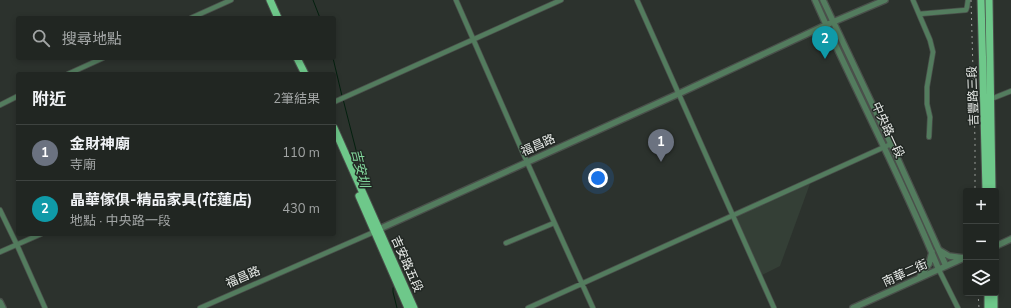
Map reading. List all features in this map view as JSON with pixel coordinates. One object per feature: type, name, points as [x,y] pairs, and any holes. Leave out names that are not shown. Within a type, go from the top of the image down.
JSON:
[{"type":"main road","points":[[270,0],[277,16]]},
{"type":"main road","points":[[275,0],[282,16]]},
{"type":"main road","name":"吉豐路三段","points":[[981,0],[986,188]]},
{"type":"main road","name":"吉豐路三段","points":[[989,0],[992,188]]},
{"type":"main road","points":[[298,60],[304,72]]},
{"type":"main road","points":[[302,60],[308,72]]},
{"type":"main road","points":[[336,133],[377,230]]},
{"type":"main road","points":[[336,142],[377,230]]},
{"type":"main road","name":"吉安路五段","points":[[377,230],[408,308]]},
{"type":"main road","name":"吉安路五段","points":[[377,230],[414,308]]},
{"type":"main road","points":[[988,296],[988,308]]},
{"type":"main road","points":[[994,296],[994,308]]},
{"type":"street","points":[[195,16],[231,0]]},
{"type":"street","points":[[456,0],[554,224],[593,308]]},
{"type":"street","points":[[336,101],[561,0]]},
{"type":"street","points":[[637,0],[774,308]]},
{"type":"street","name":"中央路一段","points":[[815,0],[884,147],[939,270]]},
{"type":"street","name":"中央路一段","points":[[823,0],[891,144],[946,266]]},
{"type":"street","name":"福昌路","points":[[200,308],[377,230],[678,94],[826,25],[885,0]]},
{"type":"street","points":[[913,0],[930,40],[933,52],[927,87],[927,104],[930,117],[929,137]]},
{"type":"street","points":[[919,14],[966,10],[968,7],[968,0]]},
{"type":"street","points":[[72,72],[99,60]]},
{"type":"street","points":[[991,100],[1011,91]]},
{"type":"street","points":[[0,105],[16,97]]},
{"type":"street","points":[[528,308],[891,144]]},
{"type":"street","points":[[0,210],[18,245],[45,308]]},
{"type":"street","points":[[506,243],[554,224]]},
{"type":"street","points":[[0,252],[37,236]]},
{"type":"street","points":[[999,245],[1011,239]]},
{"type":"street","points":[[939,250],[949,256],[963,258]]},
{"type":"street","points":[[919,278],[929,264],[932,252]]},
{"type":"street","name":"南華二街","points":[[853,308],[963,259]]},
{"type":"street","points":[[939,270],[958,308]]},
{"type":"street","points":[[0,302],[3,308]]},
{"type":"shaded area","points":[[811,181],[780,266],[762,275],[735,215]]},
{"type":"waterway","name":"吉安圳","points":[[313,0],[319,16]]},
{"type":"waterway","name":"吉安圳","points":[[333,60],[342,96]]},
{"type":"waterway","name":"吉安圳","points":[[343,99],[368,197]]},
{"type":"waterway","name":"吉安圳","points":[[393,288],[397,308]]},
{"type":"railway","points":[[971,0],[975,188]]},
{"type":"railway","points":[[978,296],[979,308]]},
{"type":"place","name":"晶華傢俱-精品家具(花蓮店)","points":[[825,59]]},
{"type":"place","name":"金財神廟","points":[[661,162]]}]
